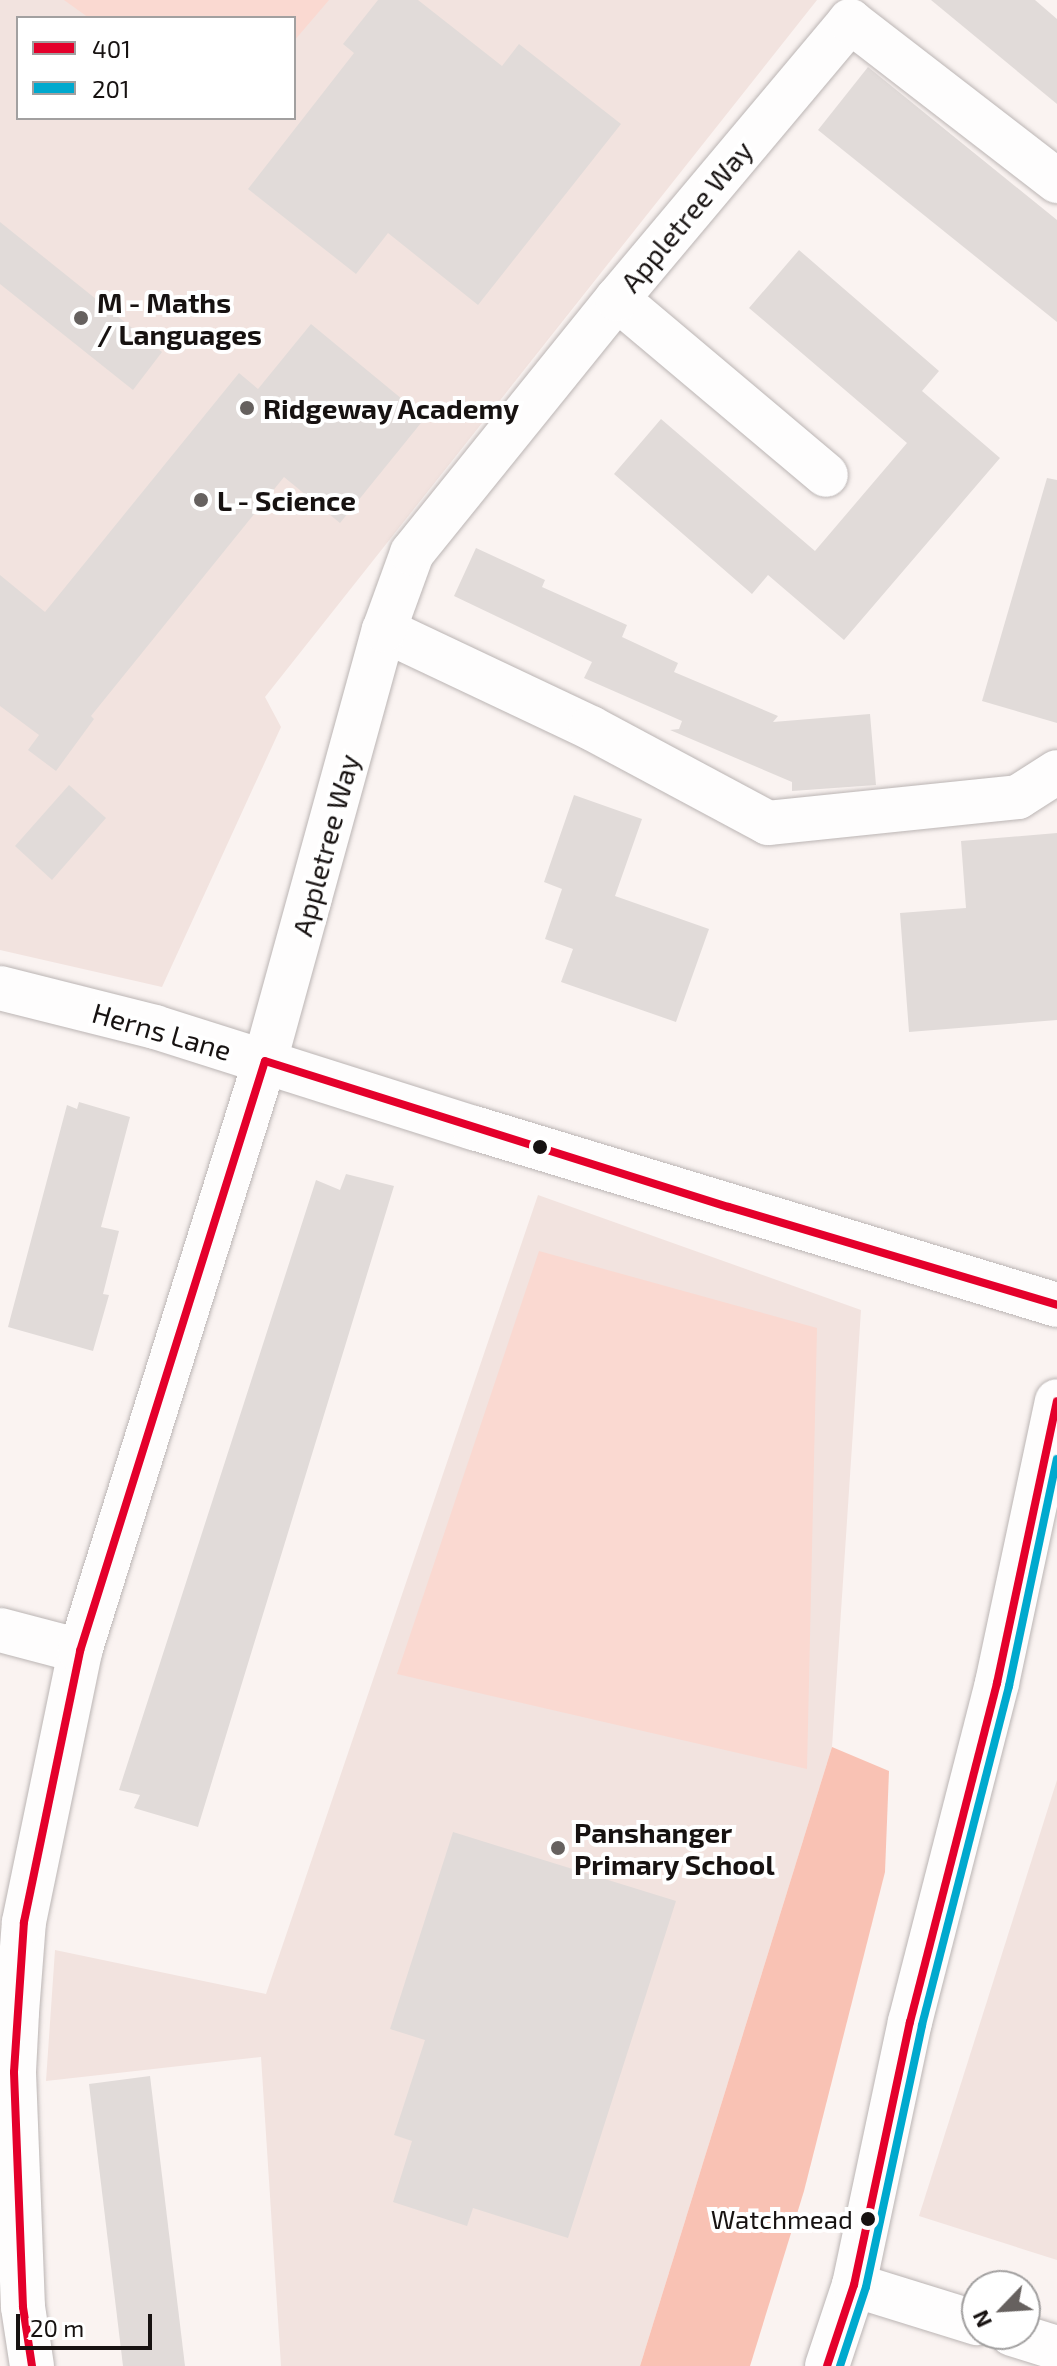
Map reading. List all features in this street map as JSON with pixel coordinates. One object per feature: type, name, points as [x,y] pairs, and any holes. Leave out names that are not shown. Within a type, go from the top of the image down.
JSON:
[{"type":"street","name":"Appletree Way","points":[[32,2366],[23,2307],[14,2072],[21,1952],[24,1922],[80,1651],[265,1061],[384,630],[412,553],[617,299],[850,21],[1057,181]]},
{"type":"street","points":[[617,299],[826,475]]},
{"type":"street","points":[[384,630],[591,728],[768,823],[1018,797],[1057,772]]},
{"type":"street","name":"Herns Lane","points":[[0,988],[155,1027],[639,1179],[1057,1305]]},
{"type":"street","points":[[827,2366],[854,2285],[910,2022],[939,1920],[1010,1630],[1057,1401]]},
{"type":"street","points":[[0,1630],[80,1651]]},
{"type":"street","points":[[854,2285],[961,2318]]},
{"type":"shaded area","name":"Ridgeway Academy","points":[[0,0],[817,0],[265,697],[281,727],[162,987],[0,950]]},
{"type":"shaded area","points":[[64,0],[329,0],[296,39],[296,16],[86,16]]},
{"type":"shaded area","name":"Panshanger Primary School","points":[[538,1195],[861,1310],[832,1747],[640,2366],[281,2366],[261,2057],[46,2081],[55,1950],[266,1994]]},
{"type":"shaded area","points":[[539,1251],[817,1328],[807,1769],[397,1674]]},
{"type":"shaded area","points":[[832,1747],[889,1771],[885,1872],[804,2191],[750,2366],[640,2366]]},
{"type":"shaded area","points":[[1057,1780],[1057,2260],[919,2216]]},
{"type":"building","points":[[378,0],[418,0],[502,66],[519,44],[621,124],[478,305],[388,233],[356,274],[248,189],[354,53],[343,44]]},
{"type":"building","points":[[931,0],[1035,0],[1057,19],[1057,104]]},
{"type":"building","points":[[868,67],[1057,220],[1057,322],[818,130]]},
{"type":"building","name":"M - Maths / Languages","points":[[0,222],[162,352],[133,390],[0,284]]},
{"type":"building","points":[[799,250],[939,371],[922,391],[1000,458],[844,640],[768,575],[752,594],[614,474],[661,419],[815,551],[907,443],[749,308]]},
{"type":"building","name":"L - Science","points":[[311,324],[425,418],[340,523],[284,477],[91,716],[94,719],[56,771],[28,750],[39,735],[0,706],[0,575],[45,612],[239,373],[258,389]]},
{"type":"building","points":[[1047,478],[1057,480],[1057,723],[982,701]]},
{"type":"building","points":[[476,548],[545,580],[542,587],[627,625],[622,637],[678,663],[674,672],[778,716],[773,722],[870,714],[876,785],[792,791],[792,782],[670,730],[679,729],[682,721],[584,678],[592,662],[454,596]]},
{"type":"building","points":[[69,785],[106,818],[52,880],[15,846]]},
{"type":"building","points":[[574,795],[642,819],[615,896],[709,929],[676,1022],[561,982],[573,949],[545,939],[562,889],[544,882]]},
{"type":"building","points":[[1057,833],[1057,1020],[909,1032],[900,913],[966,908],[961,841]]},
{"type":"building","points":[[79,1102],[130,1117],[101,1227],[119,1231],[103,1294],[109,1295],[93,1351],[8,1327],[67,1105],[77,1109]]},
{"type":"building","points":[[346,1174],[394,1186],[198,1827],[134,1808],[140,1795],[119,1790],[316,1180],[340,1190]]},
{"type":"building","points":[[453,1832],[676,1901],[568,2238],[473,2208],[467,2226],[393,2202],[412,2141],[394,2135],[425,2040],[390,2029]]},
{"type":"building","points":[[150,2076],[185,2366],[123,2366],[89,2084]]},
{"type":"transit line","name":"401","points":[[32,2366],[23,2307],[14,2072],[24,1922],[80,1651],[265,1061],[729,1207],[1057,1305]]},
{"type":"transit line","name":"401","points":[[827,2366],[854,2285],[910,2022],[997,1683],[1057,1401]]},
{"type":"transit line","name":"201","points":[[840,2366],[866,2287],[922,2025],[1009,1686],[1057,1459]]},
{"type":"place","name":"M - Maths / Languages","points":[[81,318]]},
{"type":"place","name":"Ridgeway Academy","points":[[247,408]]},
{"type":"place","name":"L - Science","points":[[201,500]]},
{"type":"place","name":"Panshanger Primary School","points":[[558,1848]]},
{"type":"place","name":"Watchmead","points":[[868,2219]]}]
